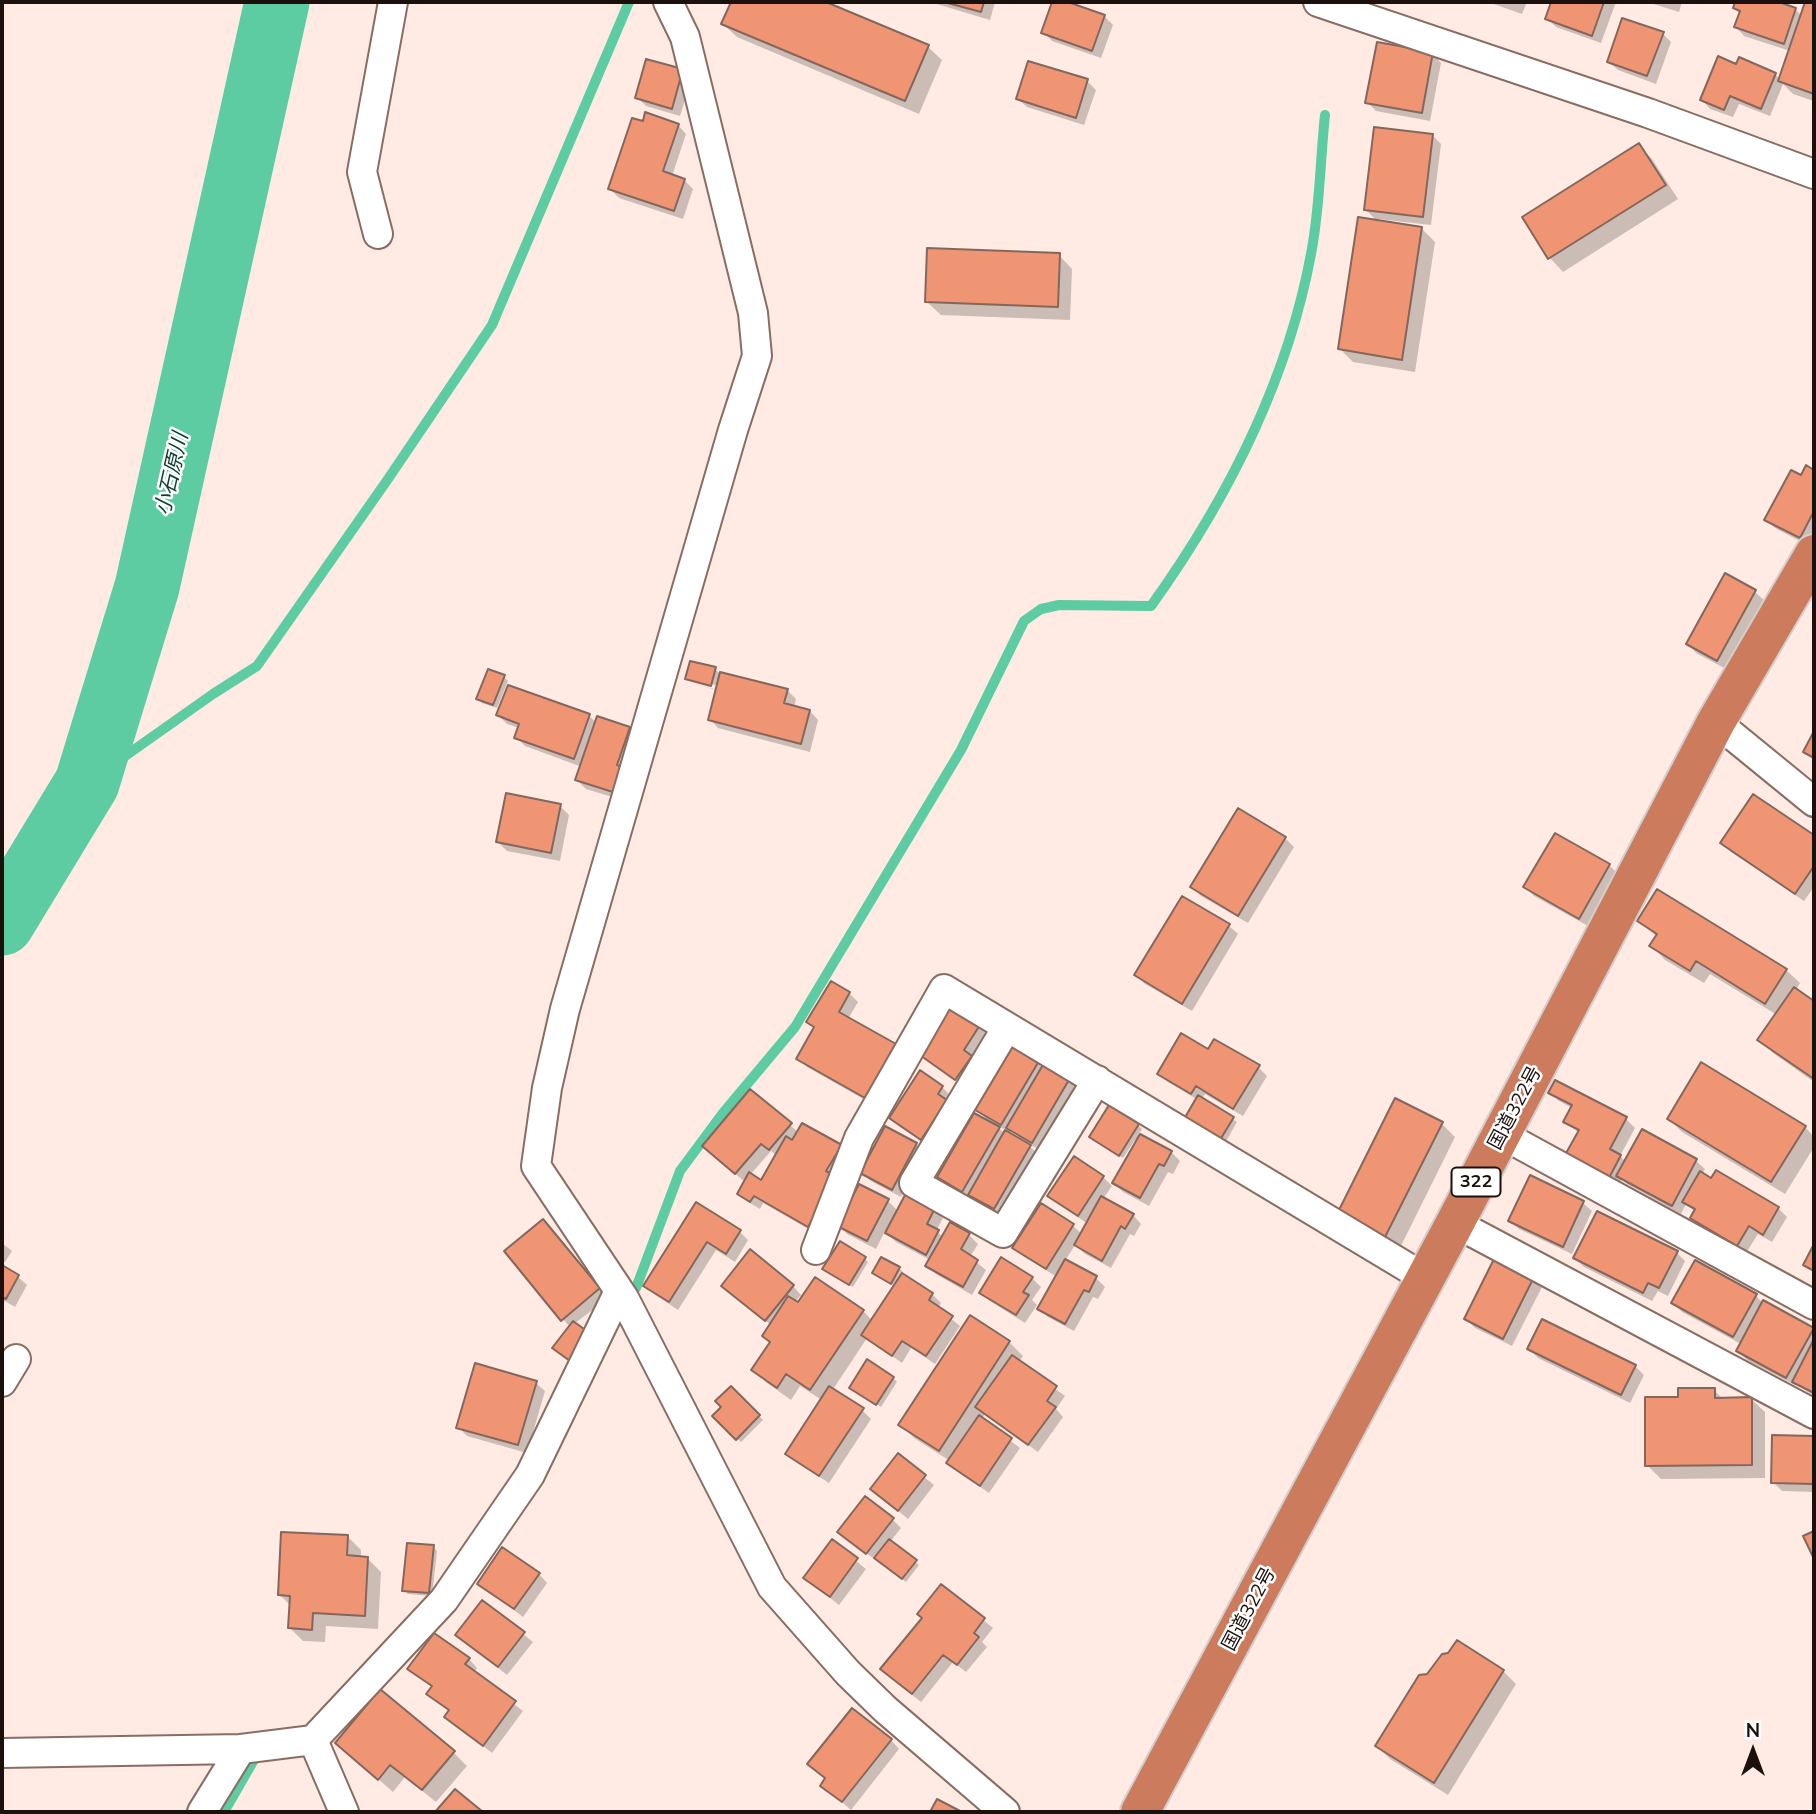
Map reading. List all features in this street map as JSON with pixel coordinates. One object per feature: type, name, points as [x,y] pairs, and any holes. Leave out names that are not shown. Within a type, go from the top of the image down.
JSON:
[{"type":"highway","name":"国道322号","points":[[1140,1812],[1455,1223],[1716,722],[1814,554]]},
{"type":"street","points":[[378,234],[362,172],[393,2]]},
{"type":"street","points":[[668,2],[685,37],[753,313],[757,356],[733,430],[569,996],[547,1087],[536,1166],[619,1291],[772,1587],[848,1673],[885,1709],[1005,1812]]},
{"type":"street","points":[[1318,2],[1347,7],[1814,174]]},
{"type":"street","points":[[1716,722],[1814,802]]},
{"type":"street","points":[[816,1250],[859,1138],[944,989],[1425,1278]]},
{"type":"street","points":[[1007,1027],[914,1183],[1003,1233],[1097,1080]]},
{"type":"street","points":[[1501,1133],[1814,1305]]},
{"type":"street","points":[[1455,1223],[1814,1414]]},
{"type":"street","points":[[2,1753],[316,1747],[444,1600],[530,1475],[619,1291]]},
{"type":"street","points":[[316,1747],[344,1812]]},
{"type":"street","points":[[202,1812],[241,1749]]},
{"type":"building","points":[[731,2],[826,2],[929,45],[905,101],[721,24]]},
{"type":"building","points":[[944,2],[984,2],[981,12]]},
{"type":"building","points":[[1052,2],[1068,2],[1105,15],[1092,51],[1041,33]]},
{"type":"building","points":[[1551,2],[1604,2],[1592,36],[1545,19]]},
{"type":"building","points":[[1735,2],[1779,2],[1796,8],[1784,44],[1734,27],[1740,11],[1733,8]]},
{"type":"building","points":[[1805,2],[1814,2],[1814,94],[1778,81]]},
{"type":"building","points":[[1622,18],[1664,32],[1647,76],[1607,62]]},
{"type":"building","points":[[1377,42],[1433,52],[1422,113],[1365,103]]},
{"type":"building","points":[[1718,56],[1736,64],[1739,57],[1776,73],[1761,109],[1730,96],[1724,110],[1700,100]]},
{"type":"building","points":[[646,59],[683,69],[672,109],[635,98]]},
{"type":"building","points":[[1028,61],[1088,79],[1076,118],[1016,99]]},
{"type":"building","points":[[645,112],[679,124],[663,171],[685,179],[674,211],[608,189],[632,118],[643,121]]},
{"type":"building","points":[[1374,127],[1433,134],[1423,217],[1364,210]]},
{"type":"building","points":[[1639,143],[1666,185],[1548,259],[1522,217]]},
{"type":"building","points":[[1358,217],[1422,227],[1402,360],[1338,349]]},
{"type":"building","points":[[927,248],[1060,253],[1058,307],[925,302]]},
{"type":"building","points":[[1806,465],[1814,470],[1814,511],[1800,538],[1764,520],[1791,470],[1801,475]]},
{"type":"building","points":[[1725,573],[1756,590],[1717,661],[1686,644]]},
{"type":"building","points":[[690,661],[716,667],[711,686],[685,679]]},
{"type":"building","points":[[488,669],[505,675],[493,705],[476,699]]},
{"type":"building","points":[[720,672],[788,689],[784,703],[810,710],[801,744],[708,720]]},
{"type":"building","points":[[508,685],[590,714],[574,759],[514,738],[519,724],[496,715]]},
{"type":"building","points":[[597,716],[630,727],[617,765],[625,768],[616,793],[575,780]]},
{"type":"building","points":[[1814,731],[1814,758],[1803,752]]},
{"type":"building","points":[[506,793],[561,804],[551,853],[496,842]]},
{"type":"building","points":[[1753,794],[1814,835],[1814,866],[1795,894],[1720,843]]},
{"type":"building","points":[[1238,808],[1286,837],[1238,916],[1190,887]]},
{"type":"building","points":[[1555,833],[1610,864],[1579,919],[1523,887]]},
{"type":"building","points":[[1657,889],[1787,969],[1765,1004],[1696,961],[1690,971],[1649,946],[1657,934],[1637,921]]},
{"type":"building","points":[[1182,896],[1230,924],[1182,1004],[1134,975]]},
{"type":"building","points":[[831,981],[850,992],[839,1012],[896,1044],[865,1098],[796,1059],[814,1027],[806,1022]]},
{"type":"building","points":[[1794,987],[1814,1001],[1814,1079],[1757,1040]]},
{"type":"building","points":[[951,1005],[980,1025],[964,1050],[972,1056],[955,1080],[917,1053]]},
{"type":"building","points":[[1181,1033],[1208,1049],[1214,1039],[1260,1065],[1233,1109],[1196,1086],[1191,1094],[1157,1074]]},
{"type":"building","points":[[1013,1046],[1039,1061],[1001,1125],[975,1110]]},
{"type":"building","points":[[1701,1062],[1806,1126],[1771,1182],[1667,1119]]},
{"type":"building","points":[[1044,1063],[1070,1078],[1032,1143],[1006,1128]]},
{"type":"building","points":[[920,1070],[943,1086],[938,1094],[947,1100],[921,1140],[889,1118]]},
{"type":"building","points":[[1555,1080],[1627,1117],[1610,1149],[1621,1155],[1609,1178],[1565,1155],[1579,1130],[1563,1122],[1572,1105],[1548,1093]]},
{"type":"building","points":[[750,1089],[792,1123],[769,1150],[761,1144],[735,1174],[702,1146]]},
{"type":"building","points":[[1198,1095],[1234,1117],[1220,1140],[1184,1119]]},
{"type":"building","points":[[1395,1098],[1443,1122],[1384,1239],[1336,1216]]},
{"type":"building","points":[[1109,1105],[1139,1124],[1119,1156],[1089,1137]]},
{"type":"building","points":[[974,1113],[1000,1127],[962,1192],[937,1177]]},
{"type":"building","points":[[802,1123],[842,1145],[826,1171],[837,1177],[808,1227],[754,1196],[750,1202],[737,1194],[749,1172],[761,1180],[786,1136],[792,1140]]},
{"type":"building","points":[[885,1126],[917,1143],[892,1190],[860,1173]]},
{"type":"building","points":[[1642,1129],[1697,1159],[1672,1206],[1616,1176]]},
{"type":"building","points":[[1005,1130],[1031,1145],[994,1209],[968,1195]]},
{"type":"building","points":[[1140,1134],[1172,1151],[1164,1166],[1159,1164],[1140,1198],[1112,1183]]},
{"type":"building","points":[[1074,1156],[1104,1176],[1078,1216],[1047,1196]]},
{"type":"building","points":[[1716,1170],[1779,1207],[1763,1235],[1749,1226],[1737,1246],[1690,1218],[1695,1209],[1682,1202],[1700,1171],[1711,1178]]},
{"type":"building","points":[[1530,1175],[1584,1201],[1563,1247],[1508,1221]]},
{"type":"building","points":[[859,1184],[889,1199],[867,1241],[837,1226]]},
{"type":"building","points":[[906,1193],[935,1208],[927,1224],[939,1230],[926,1255],[885,1233]]},
{"type":"building","points":[[1101,1196],[1134,1214],[1125,1229],[1121,1226],[1102,1261],[1074,1245]]},
{"type":"building","points":[[696,1202],[741,1230],[726,1254],[707,1242],[669,1302],[643,1286]]},
{"type":"building","points":[[1041,1203],[1074,1224],[1046,1269],[1012,1248]]},
{"type":"building","points":[[1597,1211],[1678,1251],[1659,1288],[1648,1283],[1643,1293],[1573,1258]]},
{"type":"building","points":[[543,1219],[600,1288],[561,1321],[504,1251]]},
{"type":"building","points":[[950,1222],[970,1233],[961,1249],[978,1260],[963,1287],[925,1266]]},
{"type":"building","points":[[840,1241],[866,1257],[849,1285],[822,1269]]},
{"type":"building","points":[[1814,1244],[1814,1271],[1803,1265]]},
{"type":"building","points":[[750,1249],[794,1285],[765,1321],[721,1286]]},
{"type":"building","points":[[881,1257],[900,1267],[891,1284],[872,1273]]},
{"type":"building","points":[[1001,1257],[1033,1277],[1023,1292],[1029,1295],[1016,1315],[979,1293]]},
{"type":"building","points":[[1495,1257],[1534,1277],[1503,1339],[1464,1319]]},
{"type":"building","points":[[1065,1259],[1097,1276],[1089,1292],[1084,1290],[1065,1324],[1037,1309]]},
{"type":"building","points":[[1695,1260],[1757,1294],[1733,1337],[1671,1303]]},
{"type":"building","points":[[2,1265],[19,1275],[6,1299],[2,1297]]},
{"type":"building","points":[[902,1273],[933,1293],[929,1300],[953,1316],[926,1356],[902,1341],[892,1356],[861,1335]]},
{"type":"building","points":[[815,1277],[864,1310],[810,1390],[786,1374],[777,1388],[751,1370],[770,1342],[762,1336],[788,1296],[798,1302]]},
{"type":"building","points":[[1763,1300],[1814,1328],[1786,1378],[1736,1351]]},
{"type":"building","points":[[970,1315],[1010,1341],[939,1451],[898,1425]]},
{"type":"building","points":[[1542,1319],[1636,1365],[1621,1395],[1527,1349]]},
{"type":"building","points":[[573,1321],[591,1334],[570,1361],[552,1348]]},
{"type":"building","points":[[1814,1339],[1814,1393],[1792,1382]]},
{"type":"building","points":[[1012,1355],[1057,1386],[1047,1401],[1056,1407],[1028,1445],[975,1407]]},
{"type":"building","points":[[867,1359],[894,1377],[876,1405],[849,1388]]},
{"type":"building","points":[[475,1363],[537,1381],[518,1445],[456,1428]]},
{"type":"building","points":[[731,1386],[760,1415],[736,1440],[712,1416],[721,1407],[715,1401]]},
{"type":"building","points":[[829,1386],[864,1408],[819,1476],[785,1454]]},
{"type":"building","points":[[1678,1388],[1715,1388],[1715,1398],[1752,1397],[1752,1465],[1645,1466],[1645,1397],[1678,1397]]},
{"type":"building","points":[[979,1415],[1012,1438],[980,1486],[946,1463]]},
{"type":"building","points":[[1772,1435],[1814,1436],[1814,1484],[1771,1483]]},
{"type":"building","points":[[898,1453],[926,1475],[898,1511],[870,1489]]},
{"type":"building","points":[[865,1496],[894,1518],[866,1554],[837,1532]]},
{"type":"building","points":[[1814,1531],[1814,1559],[1803,1536]]},
{"type":"building","points":[[281,1532],[348,1535],[347,1555],[368,1557],[365,1616],[313,1613],[312,1630],[288,1628],[290,1596],[278,1595]]},
{"type":"building","points":[[832,1539],[858,1558],[830,1597],[803,1578]]},
{"type":"building","points":[[889,1539],[917,1560],[902,1579],[874,1558]]},
{"type":"building","points":[[407,1543],[434,1545],[429,1593],[402,1591]]},
{"type":"building","points":[[502,1547],[540,1573],[514,1609],[477,1584]]},
{"type":"building","points":[[941,1584],[985,1618],[974,1633],[979,1637],[957,1665],[943,1655],[912,1694],[880,1669],[922,1618],[917,1614]]},
{"type":"building","points":[[482,1600],[525,1632],[498,1667],[455,1635]]},
{"type":"building","points":[[434,1633],[470,1658],[465,1664],[516,1701],[483,1746],[444,1717],[449,1710],[426,1694],[432,1686],[407,1669]]},
{"type":"building","points":[[1457,1640],[1504,1670],[1434,1783],[1375,1746],[1419,1675],[1427,1674]]},
{"type":"building","points":[[380,1689],[455,1751],[422,1790],[390,1765],[378,1780],[335,1743]]},
{"type":"building","points":[[852,1708],[892,1739],[842,1802],[820,1786],[825,1778],[807,1764]]},
{"type":"building","points":[[455,1789],[483,1812],[435,1812]]},
{"type":"building","points":[[937,1799],[962,1812],[930,1812]]},
{"type":"waterway","name":"小石原川","points":[[2,923],[87,783],[147,587],[277,2]]},
{"type":"waterway","points":[[87,783],[257,666],[388,479],[492,325],[629,2]]},
{"type":"waterway","points":[[636,1288],[680,1171],[723,1113],[795,1027],[961,750],[1024,621],[1041,609],[1059,605],[1151,606],[1205,524],[1250,439],[1287,349],[1311,254],[1325,115]]},
{"type":"waterway","points":[[224,1812],[255,1758],[263,1756]]}]
